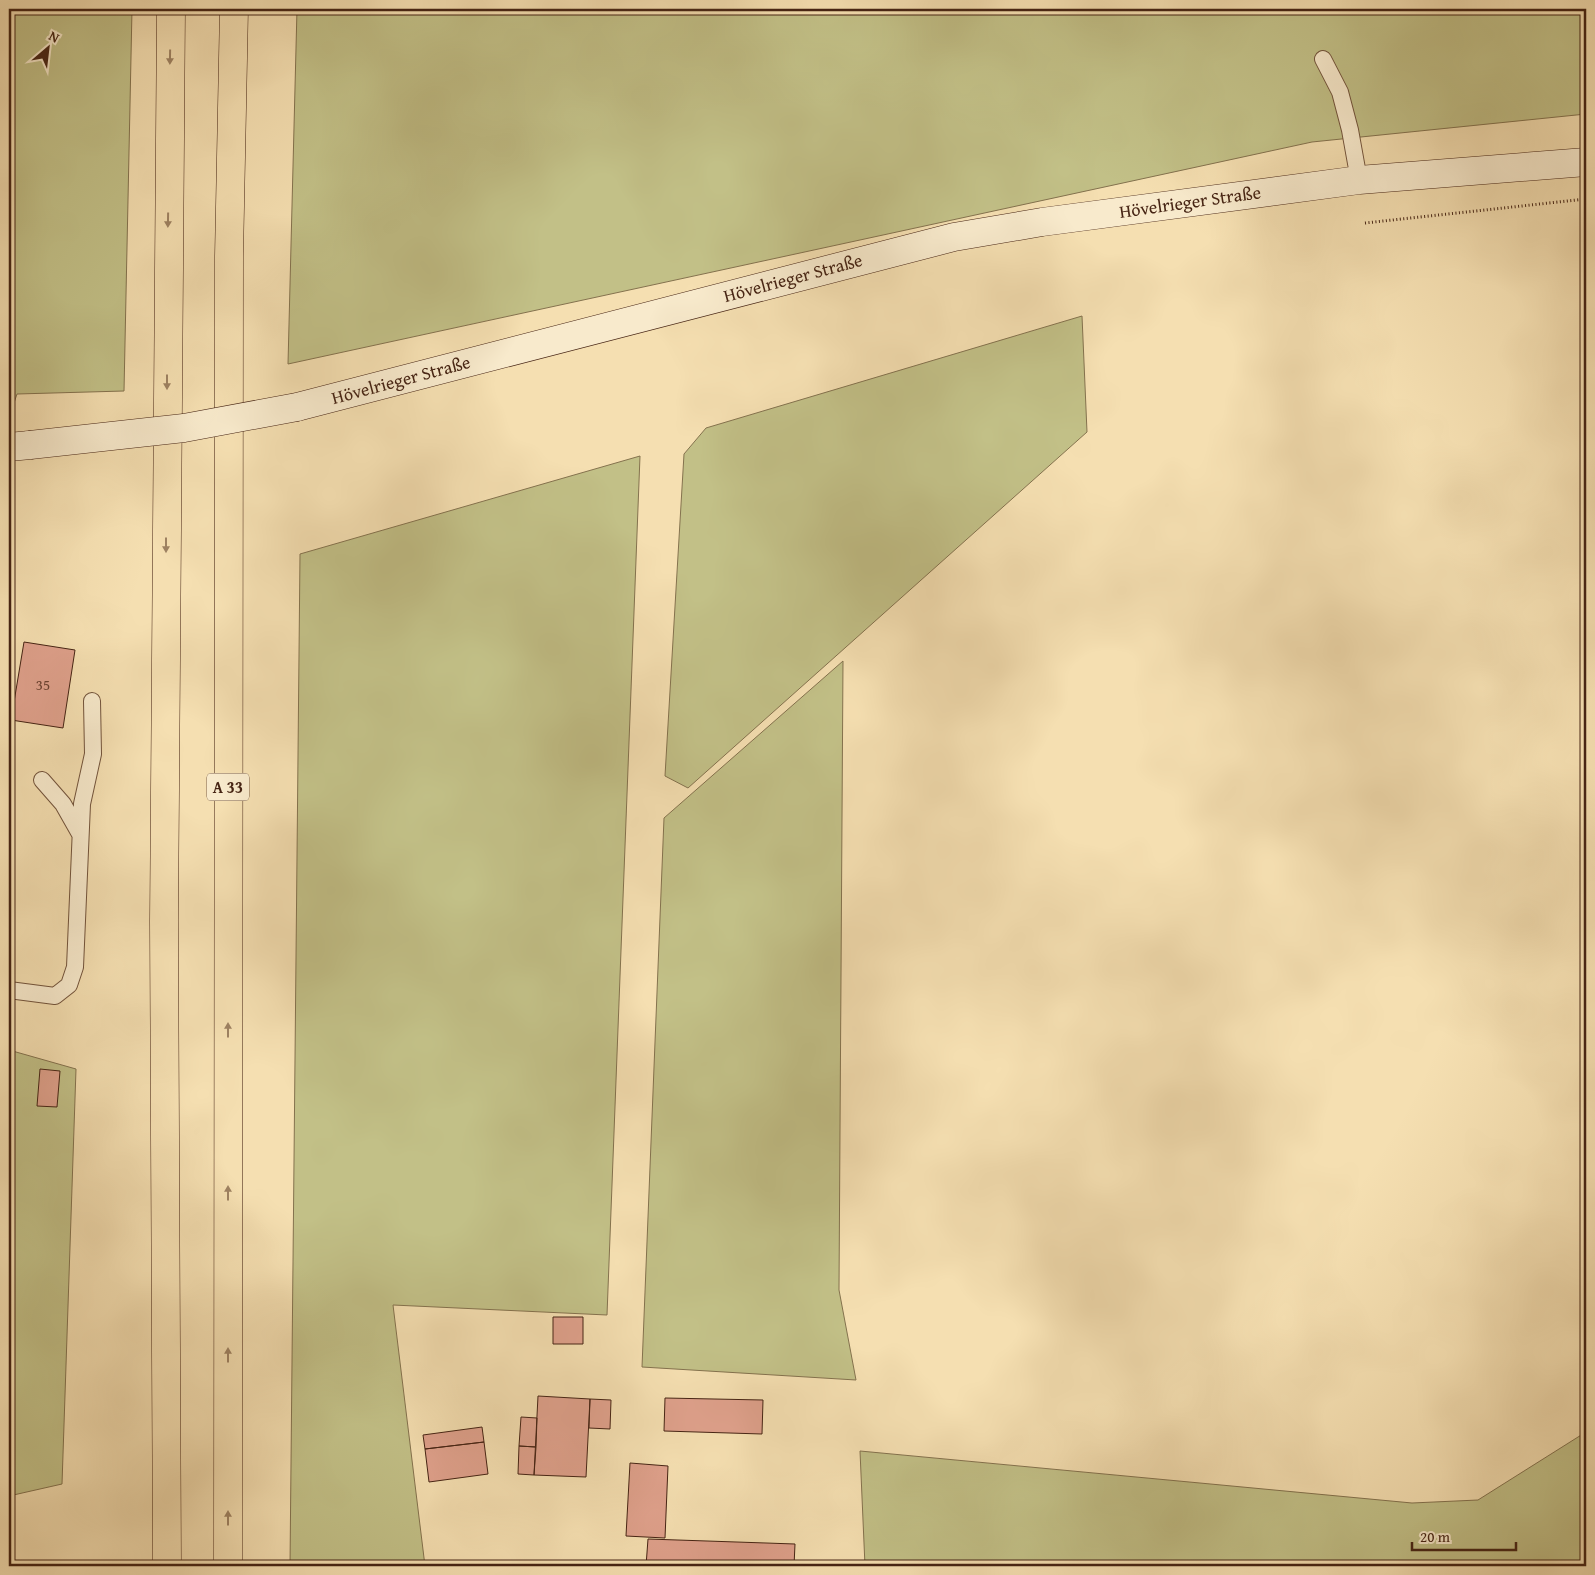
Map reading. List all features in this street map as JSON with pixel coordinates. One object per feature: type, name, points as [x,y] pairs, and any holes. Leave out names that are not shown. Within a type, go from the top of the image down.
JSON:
[{"type":"highway","points":[[167,1566],[164,921],[170,9]]},
{"type":"highway","name":"A 33","points":[[228,1566],[229,276],[234,9]]},
{"type":"main road","name":"Hövelrieger Straße","points":[[19,446],[184,428],[296,407],[954,237],[1042,222],[1359,180],[1586,162]]},
{"type":"lane","points":[[1324,58],[1340,92],[1350,130],[1359,180]]},
{"type":"lane","points":[[9,990],[54,996],[69,985],[74,967],[82,804],[92,754],[92,701]]},
{"type":"lane","points":[[42,780],[63,804],[80,834]]},
{"type":"path","points":[[1365,223],[1586,199]]},
{"type":"shaded area","points":[[9,9],[132,9],[124,391],[17,394],[13,406],[9,407]]},
{"type":"shaded area","points":[[297,9],[1586,9],[1586,114],[1312,142],[288,364]]},
{"type":"shaded area","points":[[1082,316],[1087,432],[688,788],[665,776],[684,454],[706,428]]},
{"type":"shaded area","points":[[640,456],[607,1315],[393,1305],[425,1566],[290,1566],[300,554]]},
{"type":"shaded area","points":[[843,661],[839,1290],[856,1380],[642,1367],[664,818]]},
{"type":"shaded area","points":[[9,1050],[76,1069],[62,1484],[9,1496]]},
{"type":"shaded area","points":[[1586,1432],[1586,1566],[865,1566],[860,1451],[1412,1503],[1478,1500]]},
{"type":"building","points":[[24,642],[75,650],[63,728],[11,720]]},
{"type":"building","points":[[40,1069],[60,1071],[57,1107],[37,1106]]},
{"type":"building","points":[[553,1317],[583,1317],[583,1344],[553,1344]]},
{"type":"building","points":[[538,1396],[590,1399],[586,1477],[534,1475]]},
{"type":"building","points":[[665,1398],[763,1400],[762,1434],[664,1431]]},
{"type":"building","points":[[590,1399],[611,1400],[610,1429],[589,1428]]},
{"type":"building","points":[[521,1417],[537,1418],[536,1447],[519,1446]]},
{"type":"building","points":[[482,1427],[484,1442],[425,1449],[423,1435]]},
{"type":"building","points":[[484,1442],[488,1474],[429,1482],[425,1449]]},
{"type":"building","points":[[519,1446],[536,1447],[534,1475],[518,1474]]},
{"type":"building","points":[[630,1463],[668,1466],[665,1538],[626,1536]]},
{"type":"building","points":[[648,1539],[795,1544],[794,1566],[646,1566]]}]
